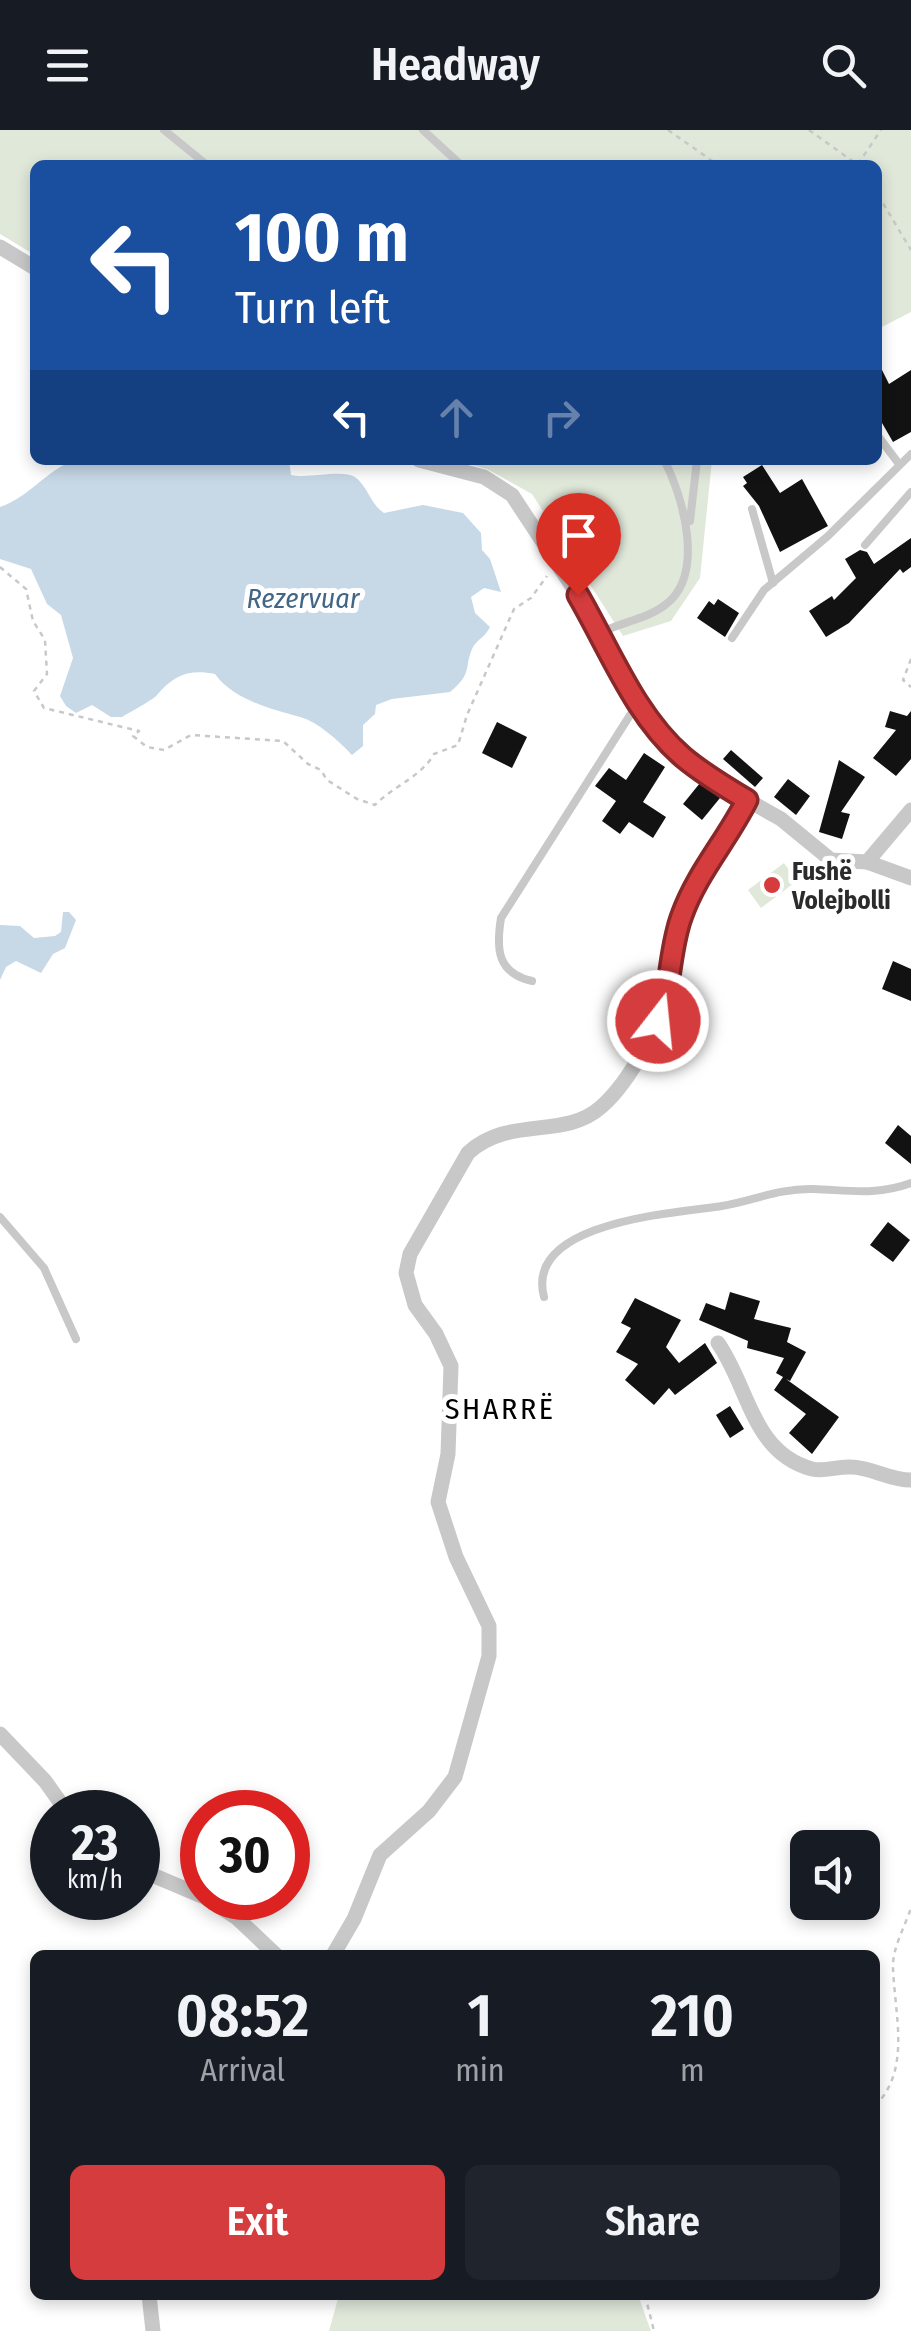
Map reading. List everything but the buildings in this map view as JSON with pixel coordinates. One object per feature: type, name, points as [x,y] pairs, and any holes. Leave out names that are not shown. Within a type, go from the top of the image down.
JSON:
[{"type":"street","points":[[0,247],[30,265]]},
{"type":"street","points":[[438,465],[484,477],[502,486],[517,501],[563,569],[639,701],[683,756],[781,819],[831,860],[867,862],[911,878]]},
{"type":"street","points":[[336,1950],[354,1919],[380,1854],[429,1811],[455,1777],[489,1656],[490,1626],[456,1557],[438,1502],[448,1454],[451,1366],[408,1291],[410,1254],[468,1153],[478,1143],[508,1130],[568,1123],[604,1105],[658,1021],[668,993],[682,916],[706,864],[747,800]]},
{"type":"street","points":[[867,862],[911,810]]},
{"type":"street","points":[[718,1344],[736,1368],[758,1431],[794,1460],[811,1468],[856,1467],[884,1478],[911,1480]]},
{"type":"street","points":[[0,1734],[52,1790]]},
{"type":"street","points":[[239,1920],[271,1950]]},
{"type":"street","points":[[150,2300],[153,2331]]},
{"type":"lane","points":[[164,130],[201,160]]},
{"type":"lane","points":[[423,130],[456,160]]},
{"type":"lane","points":[[882,441],[899,464]]},
{"type":"lane","points":[[732,638],[753,602],[828,536],[911,454]]},
{"type":"lane","points":[[667,465],[689,525]]},
{"type":"lane","points":[[600,633],[668,604],[684,574],[696,465]]},
{"type":"lane","points":[[865,545],[911,492]]},
{"type":"lane","points":[[752,509],[773,583]]},
{"type":"lane","points":[[532,981],[509,972],[501,962],[497,951],[501,918],[639,701]]},
{"type":"lane","points":[[544,1297],[543,1272],[557,1250],[570,1240],[612,1225],[725,1206],[765,1194],[814,1189],[881,1193],[911,1182]]},
{"type":"lane","points":[[0,1216],[44,1268],[76,1339]]},
{"type":"path","points":[[668,130],[711,160]]},
{"type":"path","points":[[809,130],[851,160]]},
{"type":"path","points":[[861,160],[881,130]]},
{"type":"path","points":[[882,202],[911,250]]},
{"type":"path","points":[[0,567],[26,590],[33,621],[45,640],[47,674],[34,691],[44,708],[101,725],[139,731],[133,736],[151,749],[171,748],[190,735],[283,741],[308,764],[321,770],[321,776],[356,799],[375,805],[393,793],[399,783],[426,768],[434,754],[458,745],[467,715],[514,609],[531,598],[547,576],[563,569]]},
{"type":"path","points":[[911,659],[904,680],[911,687]]},
{"type":"path","points":[[905,2016],[892,1964],[911,1908]]},
{"type":"path","points":[[880,2101],[898,2081]]},
{"type":"path","points":[[646,2300],[654,2331]]},
{"type":"shaded area","points":[[0,130],[911,130],[911,312],[882,327],[882,160],[30,160],[30,252],[0,234]]},
{"type":"shaded area","points":[[474,465],[711,465],[700,578],[671,621],[623,636],[532,494]]},
{"type":"shaded area","name":"Fushë Volejbolli","points":[[784,863],[797,881],[761,908],[748,890]]},
{"type":"shaded area","points":[[338,2300],[640,2300],[651,2331],[329,2331]]},
{"type":"water","name":"Rezervuar","points":[[65,465],[290,465],[291,475],[355,477],[384,513],[423,505],[463,513],[481,533],[482,550],[490,559],[501,592],[484,588],[471,597],[475,613],[490,627],[473,647],[465,675],[450,692],[392,699],[376,705],[375,714],[363,725],[363,746],[352,755],[314,723],[243,697],[215,674],[183,675],[122,717],[111,717],[92,705],[76,713],[60,696],[73,658],[61,615],[47,604],[31,569],[0,559],[0,507]]},
{"type":"water","points":[[63,912],[69,912],[76,920],[65,948],[53,954],[41,973],[16,961],[6,967],[0,980],[0,925],[20,926],[34,938],[55,936],[61,932]]},
{"type":"place","name":"Fushë Volejbolli","points":[[772,885]]},
{"type":"district","name":"SHARRË","points":[[500,1409]]},
{"type":"route","points":[[578,595],[630,687],[663,735],[683,756],[747,800],[706,864],[682,916],[671,980],[658,1021]]}]
